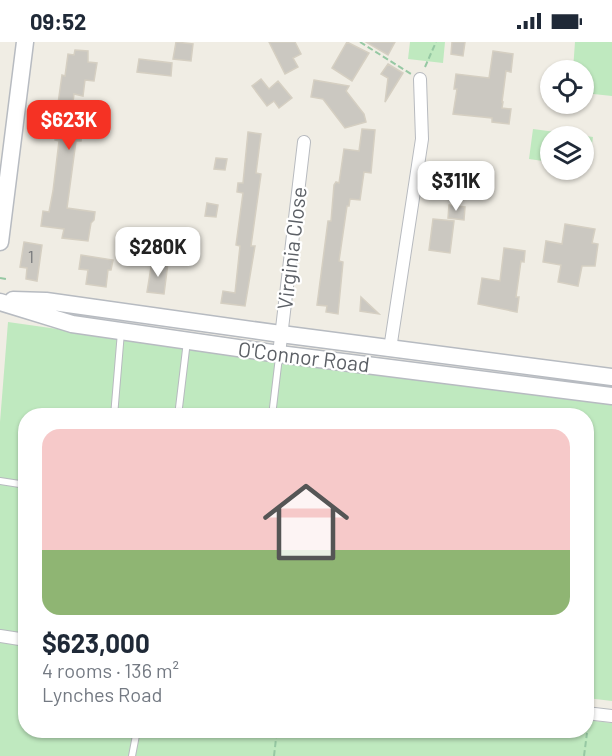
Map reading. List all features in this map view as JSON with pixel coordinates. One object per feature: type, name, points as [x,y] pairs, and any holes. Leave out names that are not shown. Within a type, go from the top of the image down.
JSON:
[{"type":"street","points":[[0,242],[25,42]]},
{"type":"street","points":[[390,349],[422,139],[419,74]]},
{"type":"street","name":"Virginia Close","points":[[279,354],[304,142]]},
{"type":"street","name":"O'Connor Road","points":[[0,301],[46,301],[612,377]]},
{"type":"street","name":"O'Connor Road","points":[[0,301],[72,324],[279,354],[612,396]]},
{"type":"street","points":[[0,636],[18,639]]},
{"type":"street","points":[[594,714],[612,716]]},
{"type":"lane","points":[[115,408],[121,331]]},
{"type":"lane","points":[[179,408],[187,340]]},
{"type":"lane","points":[[273,408],[279,354]]},
{"type":"lane","points":[[0,481],[18,484]]},
{"type":"lane","points":[[132,756],[135,738]]},
{"type":"path","points":[[360,42],[419,74],[436,42]]},
{"type":"path","points":[[0,278],[6,279]]},
{"type":"path","points":[[274,756],[276,738]]},
{"type":"path","points":[[584,756],[586,738]]},
{"type":"green space","points":[[410,42],[445,42],[443,63],[408,59]]},
{"type":"green space","points":[[575,42],[612,42],[612,96],[594,94],[594,60],[574,60]]},
{"type":"green space","points":[[533,129],[540,130],[540,161],[529,159]]},
{"type":"green space","points":[[8,322],[612,404],[612,701],[594,699],[594,408],[18,408],[18,738],[594,738],[594,721],[612,723],[612,756],[0,756],[0,422]]},
{"type":"building","points":[[176,42],[193,44],[191,61],[173,59]]},
{"type":"building","points":[[269,42],[295,42],[301,54],[293,58],[298,67],[285,74]]},
{"type":"building","points":[[347,42],[369,53],[352,81],[332,68]]},
{"type":"building","points":[[366,42],[395,42],[388,55]]},
{"type":"building","points":[[452,42],[465,42],[463,56],[451,54]]},
{"type":"building","points":[[75,50],[88,51],[88,62],[97,63],[94,81],[85,80],[83,96],[74,94],[71,119],[84,120],[81,141],[76,141],[67,208],[95,212],[88,241],[62,238],[64,229],[41,226],[43,211],[49,212],[53,191],[59,141],[55,140],[56,132],[54,132],[62,75],[65,76],[68,54],[74,55]]},
{"type":"building","points":[[493,51],[513,54],[511,72],[506,71],[502,102],[502,108],[511,109],[509,124],[492,122],[492,118],[453,114],[457,89],[454,89],[456,74],[489,78]]},
{"type":"building","points":[[139,59],[172,63],[171,76],[137,72]]},
{"type":"building","points":[[388,64],[403,73],[385,102],[388,78],[381,74]]},
{"type":"building","points":[[261,79],[269,89],[278,81],[292,98],[279,108],[274,101],[267,106],[252,86]]},
{"type":"building","points":[[314,80],[349,86],[346,91],[364,114],[366,122],[345,128],[323,99],[311,97]]},
{"type":"building","points":[[362,129],[375,130],[371,173],[364,172],[360,200],[350,199],[349,206],[347,206],[339,261],[343,262],[338,314],[326,312],[327,306],[317,305],[328,221],[331,221],[334,185],[336,182],[339,183],[344,149],[359,151]]},
{"type":"building","points":[[248,132],[261,134],[256,173],[261,174],[251,246],[255,246],[245,306],[221,303],[223,291],[235,293],[240,246],[236,245],[243,193],[237,192],[238,183],[243,183]]},
{"type":"building","points":[[216,158],[227,159],[225,170],[214,169]]},
{"type":"building","points":[[442,163],[461,166],[457,199],[440,197],[441,190],[438,190]]},
{"type":"building","points":[[207,203],[218,205],[216,217],[205,216]]},
{"type":"building","points":[[449,205],[465,207],[464,220],[448,218]]},
{"type":"building","points":[[433,219],[454,221],[450,253],[429,250]]},
{"type":"building","points":[[565,224],[595,229],[592,243],[598,244],[595,266],[582,266],[578,286],[558,282],[561,265],[543,262],[546,241],[562,244]]},
{"type":"building","points":[[24,242],[42,245],[37,281],[26,279],[27,268],[20,267]]},
{"type":"building","points":[[504,248],[525,251],[524,262],[521,261],[516,297],[519,297],[517,312],[478,304],[482,278],[500,281]]},
{"type":"building","points":[[81,255],[113,260],[111,270],[108,270],[106,287],[86,284],[88,270],[79,269]]},
{"type":"building","points":[[152,261],[168,263],[164,294],[147,292]]},
{"type":"building","points":[[361,297],[379,314],[360,311]]}]
